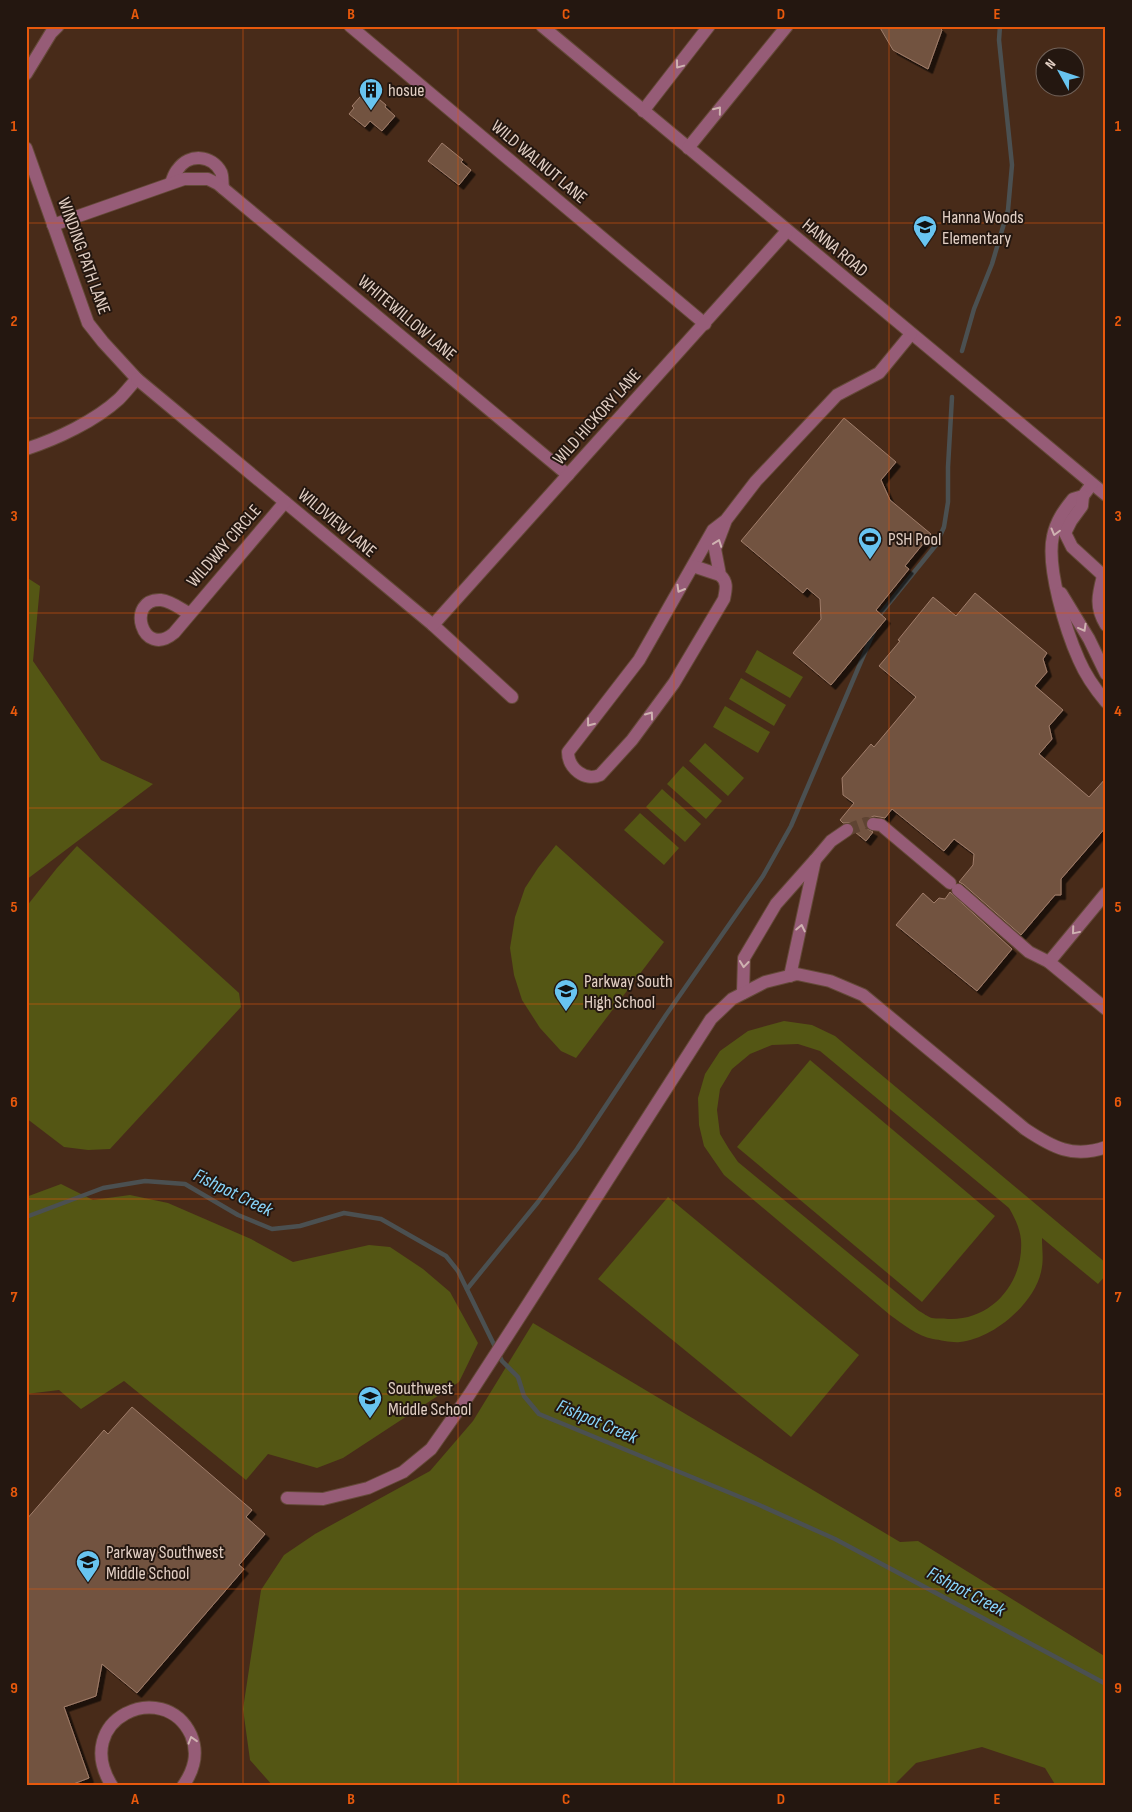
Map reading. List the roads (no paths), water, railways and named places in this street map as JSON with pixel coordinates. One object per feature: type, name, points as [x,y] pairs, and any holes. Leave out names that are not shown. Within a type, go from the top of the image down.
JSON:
[{"type":"street","points":[[26,74],[58,26]]},
{"type":"street","name":"WILD WALNUT LANE","points":[[350,26],[705,324]]},
{"type":"street","points":[[643,111],[709,26]]},
{"type":"street","points":[[688,148],[787,26]]},
{"type":"street","name":"HANNA ROAD","points":[[545,27],[643,111],[1106,495]]},
{"type":"street","name":"WINDING PATH LANE","points":[[26,148],[88,323],[137,379]]},
{"type":"street","points":[[171,183],[182,164],[188,160],[203,158],[211,160],[222,174],[223,188]]},
{"type":"street","name":"WHITEWILLOW LANE","points":[[53,225],[184,179],[208,179],[223,188],[568,475]]},
{"type":"street","name":"WILD HICKORY LANE","points":[[433,625],[787,231]]},
{"type":"street","points":[[693,566],[720,575],[725,579],[724,599],[674,682],[632,740],[600,775],[594,778],[587,777],[578,772],[568,759],[568,752],[639,660],[713,530],[726,520],[756,481],[837,395],[879,373],[911,334]]},
{"type":"street","points":[[26,448],[47,442],[95,417],[118,400],[137,379]]},
{"type":"street","name":"WILDVIEW LANE","points":[[137,379],[433,625],[512,697]]},
{"type":"street","points":[[1092,484],[1083,496],[1082,506],[1071,520],[1065,533],[1072,547],[1102,575],[1098,596],[1100,615],[1106,625]]},
{"type":"street","points":[[1083,496],[1073,498],[1060,515],[1053,537],[1052,560],[1064,620],[1079,661],[1106,702]]},
{"type":"street","name":"WILDWAY CIRCLE","points":[[190,614],[285,502]]},
{"type":"street","points":[[720,575],[715,549],[726,520]]},
{"type":"street","points":[[1057,586],[1089,639],[1106,674]]},
{"type":"street","points":[[874,824],[881,825],[1029,952],[1049,962],[1106,1009]]},
{"type":"street","points":[[743,993],[744,958],[776,904],[831,841],[847,830]]},
{"type":"street","points":[[790,976],[815,860]]},
{"type":"street","points":[[1049,962],[1106,893]]},
{"type":"street","points":[[287,1498],[323,1499],[368,1488],[403,1472],[431,1448],[469,1396],[711,1019],[732,999],[765,982],[797,974],[830,980],[863,995],[1025,1129],[1049,1145],[1073,1152],[1106,1147]]},
{"type":"street","points":[[112,1786],[104,1773],[101,1759],[102,1744],[108,1730],[118,1718],[131,1710],[146,1707],[162,1709],[176,1717],[187,1728],[194,1743],[195,1759],[191,1774],[183,1786]]},
{"type":"waterway","points":[[962,351],[974,309],[992,264],[1008,210],[1012,165],[999,40],[1000,26]]},
{"type":"waterway","points":[[879,619],[881,613],[936,545],[944,527],[948,502],[952,397]]},
{"type":"waterway","points":[[467,1289],[538,1202],[577,1149],[666,1015],[763,876],[791,826],[874,631]]},
{"type":"waterway","name":"Fishpot Creek","points":[[26,1217],[103,1188],[145,1181],[185,1184],[238,1215],[272,1229],[300,1226],[344,1213],[381,1219],[446,1256],[458,1271],[502,1361],[518,1377],[524,1396],[539,1414],[757,1504],[835,1539],[1106,1684]]},
{"type":"tunnel","points":[[847,830],[866,823],[873,824]]},
{"type":"place","name":"hosue","points":[[371,111]]},
{"type":"place","name":"Hanna Woods Elementary","points":[[925,248]]},
{"type":"place","name":"PSH Pool","points":[[870,560]]},
{"type":"place","name":"Parkway South High School","points":[[566,1012]]},
{"type":"place","name":"Southwest Middle School","points":[[370,1419]]},
{"type":"place","name":"Parkway Southwest Middle School","points":[[88,1583]]}]
